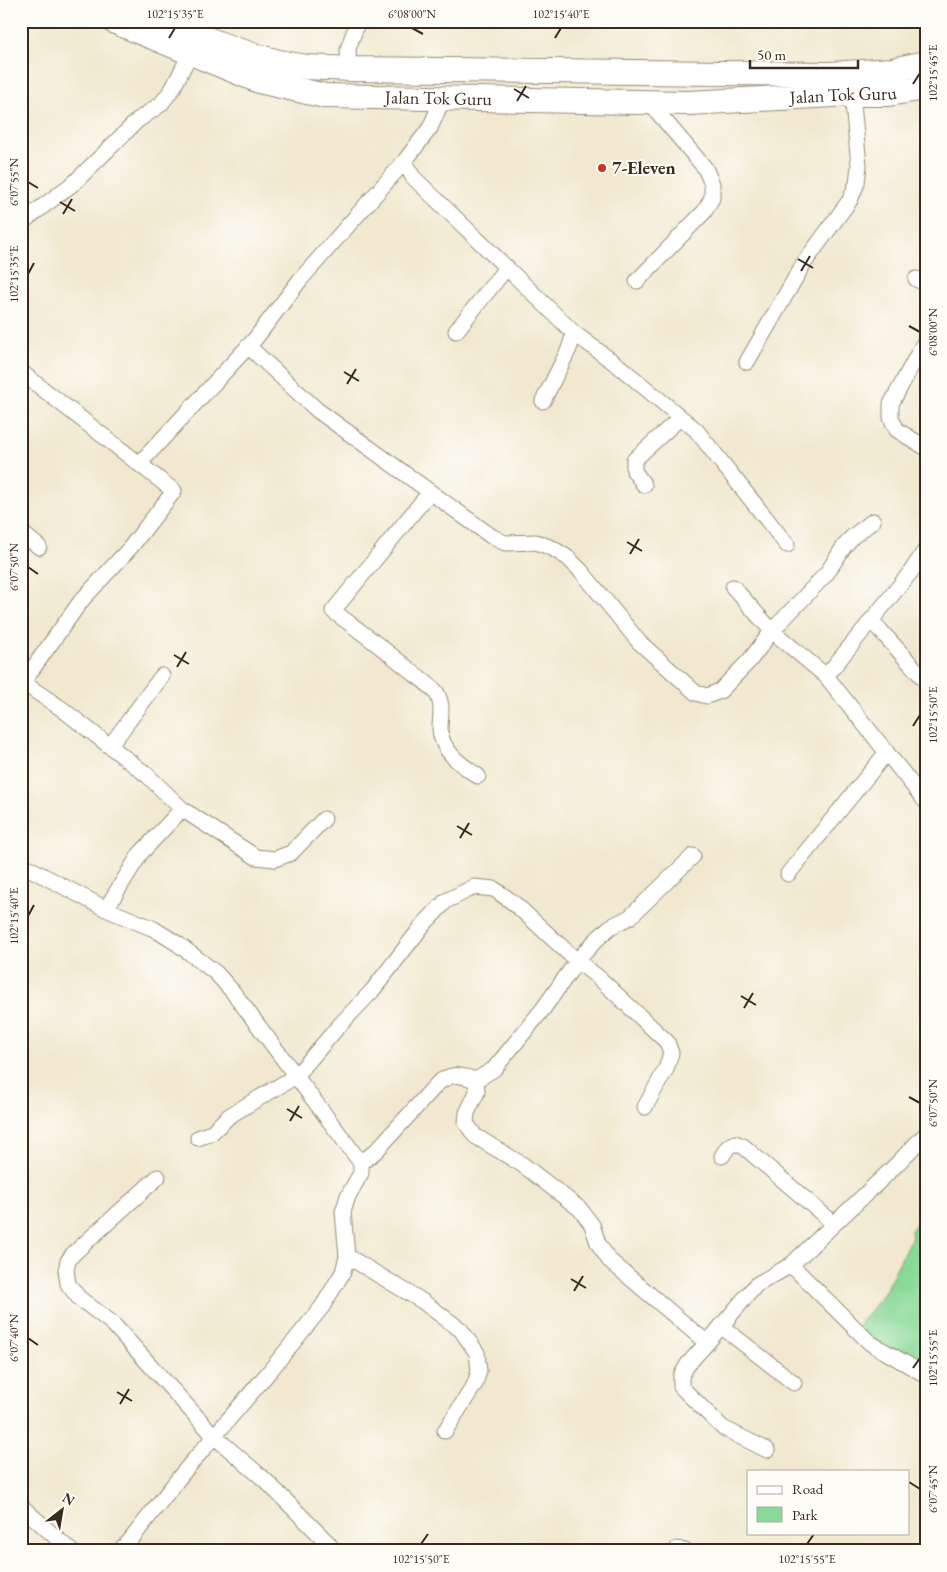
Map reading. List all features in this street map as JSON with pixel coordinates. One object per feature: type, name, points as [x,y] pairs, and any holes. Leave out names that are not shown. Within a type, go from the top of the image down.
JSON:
[{"type":"main road","name":"Jalan Tok Guru","points":[[113,21],[259,81],[325,96],[689,103],[852,94],[888,94],[926,88]]},
{"type":"main road","name":"Jalan Tok Guru","points":[[165,21],[215,42],[306,67],[830,74],[892,70],[926,63]]},
{"type":"main road","points":[[593,71],[594,101]]},
{"type":"street","points":[[349,69],[348,49],[358,21]]},
{"type":"street","points":[[21,223],[75,182],[138,120],[160,104],[173,88],[190,54]]},
{"type":"street","points":[[747,362],[804,263],[850,200],[857,183],[859,165],[852,94]]},
{"type":"street","points":[[139,464],[248,346],[300,280],[404,162],[430,128],[443,98]]},
{"type":"street","points":[[636,281],[704,212],[712,198],[712,184],[705,168],[649,102]]},
{"type":"street","points":[[404,162],[413,177],[574,333],[620,367],[696,430],[787,545]]},
{"type":"street","points":[[456,330],[507,267]]},
{"type":"street","points":[[543,402],[569,349],[574,333]]},
{"type":"street","points":[[926,339],[891,404],[891,418],[897,430],[926,448]]},
{"type":"street","points":[[248,346],[318,410],[498,540],[505,543],[536,542],[552,548],[568,558],[582,572],[639,642],[696,693],[707,696],[720,691],[750,660],[772,631],[827,573],[848,543],[873,521]]},
{"type":"street","points":[[23,377],[174,491],[130,548],[81,601],[22,684],[62,709],[110,746],[147,775],[182,809],[256,857],[275,859],[291,853],[324,819]]},
{"type":"street","points":[[644,485],[634,471],[634,460],[680,418]]},
{"type":"street","points":[[430,492],[333,611],[392,655],[435,691],[441,702],[440,730],[443,742],[450,753],[463,766],[478,776]]},
{"type":"street","points":[[21,532],[39,547]]},
{"type":"street","points":[[826,676],[910,573],[926,549]]},
{"type":"street","points":[[733,587],[772,631],[826,676],[926,802]]},
{"type":"street","points":[[871,620],[926,681]]},
{"type":"street","points":[[110,746],[162,676]]},
{"type":"street","points":[[788,874],[887,752]]},
{"type":"street","points":[[106,909],[140,854],[182,809]]},
{"type":"street","points":[[119,1551],[322,1307],[343,1272],[347,1256],[343,1212],[348,1196],[361,1172],[362,1163],[395,1131],[438,1083],[447,1077],[459,1075],[476,1080],[494,1069],[543,1010],[577,961],[610,927],[630,917],[694,856]]},
{"type":"street","points":[[21,864],[106,909],[154,930],[178,944],[216,973],[233,992],[362,1163]]},
{"type":"street","points":[[198,1138],[211,1133],[229,1116],[296,1076],[372,991],[424,924],[446,901],[474,887],[494,889],[537,922],[577,961],[599,978],[667,1042],[671,1053],[666,1069],[645,1107]]},
{"type":"street","points":[[476,1080],[477,1092],[467,1113],[466,1123],[474,1136],[523,1164],[580,1209],[592,1225],[598,1243],[609,1260],[707,1344]]},
{"type":"street","points":[[767,1450],[723,1428],[681,1387],[681,1376],[688,1364],[756,1285],[791,1265],[926,1134]]},
{"type":"street","points":[[722,1156],[728,1147],[735,1143],[743,1146],[833,1223]]},
{"type":"street","points":[[158,1177],[73,1254],[68,1261],[66,1270],[68,1284],[78,1298],[112,1323],[215,1437],[266,1480],[330,1544],[333,1551]]},
{"type":"street","points":[[347,1256],[422,1301],[461,1330],[477,1353],[479,1371],[475,1384],[445,1431]]},
{"type":"street","points":[[791,1265],[870,1343],[926,1375]]},
{"type":"street","points":[[722,1326],[794,1384]]},
{"type":"street","points":[[21,1506],[72,1551]]},
{"type":"green space","points":[[926,1209],[926,1368],[856,1328],[884,1293],[912,1237],[911,1231]]},
{"type":"place","name":"7-Eleven","points":[[602,168]]}]
